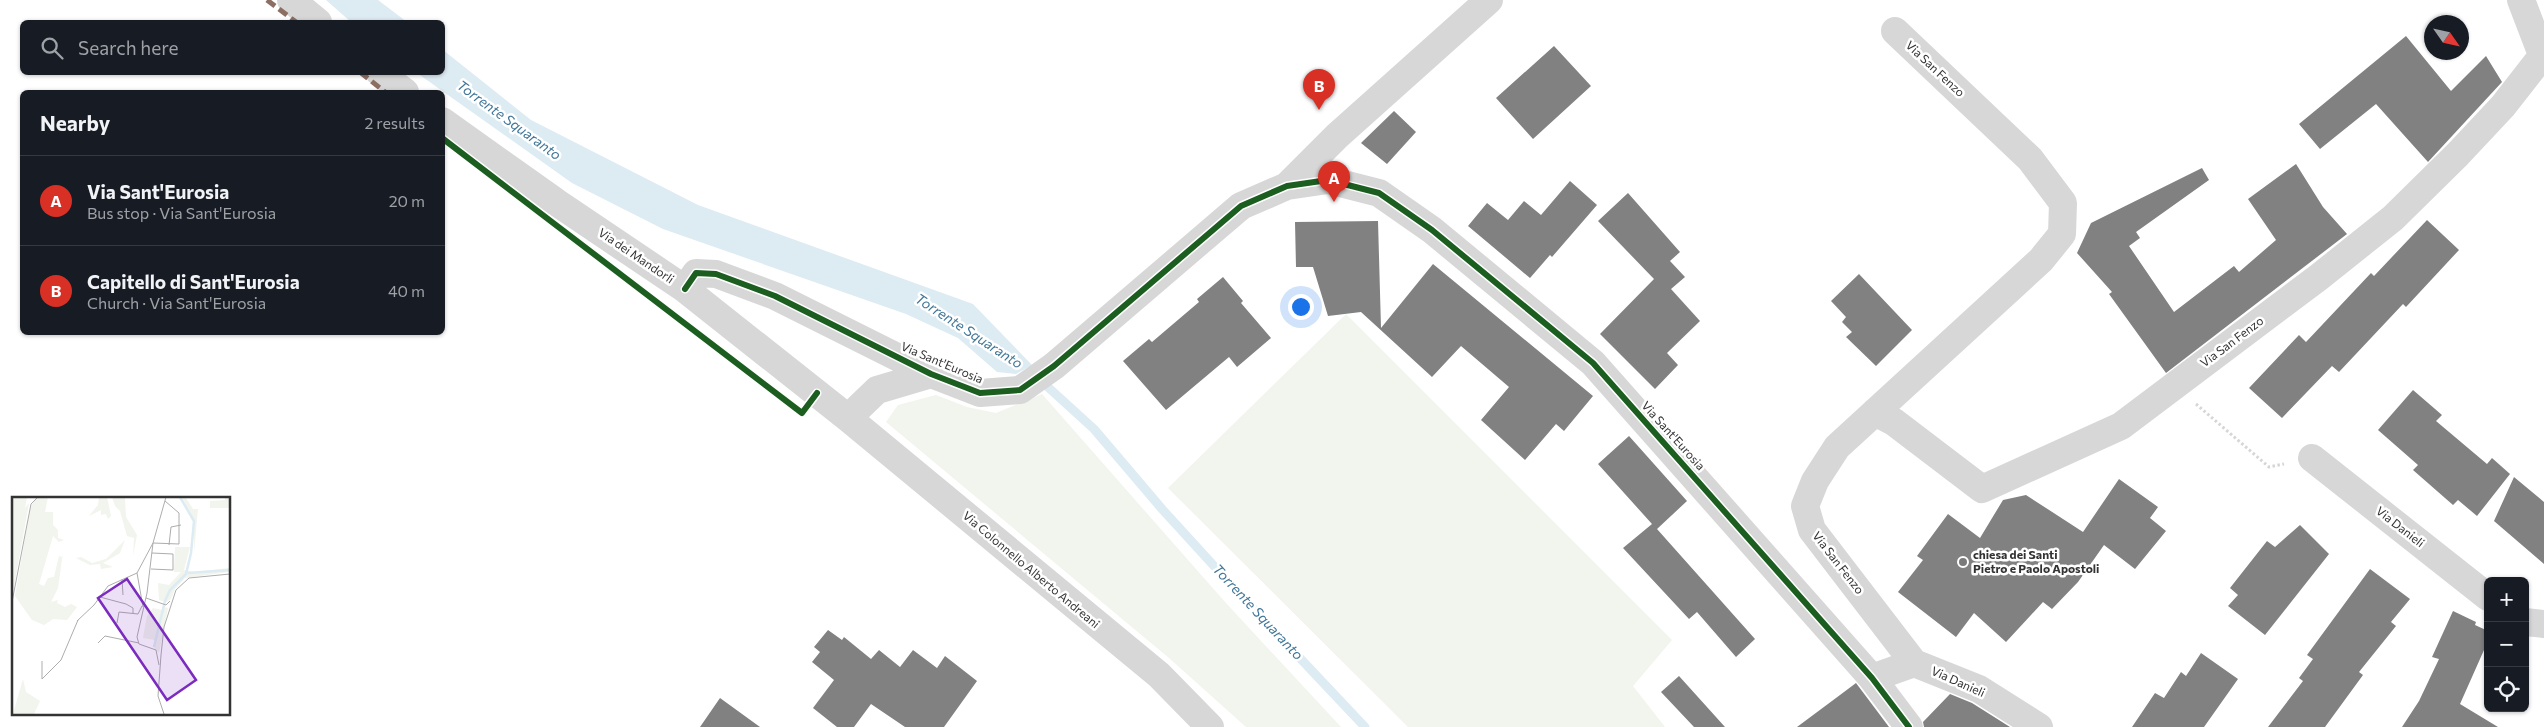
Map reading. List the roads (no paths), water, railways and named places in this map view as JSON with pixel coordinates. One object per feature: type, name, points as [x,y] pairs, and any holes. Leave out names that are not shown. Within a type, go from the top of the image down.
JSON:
[{"type":"street","points":[[291,0],[316,20]]},
{"type":"street","points":[[1287,186],[1374,103],[1489,0]]},
{"type":"street","name":"Via San Fenzo","points":[[1875,412],[1894,422],[1982,489],[2121,426],[2393,218],[2503,106],[2543,58],[2521,0]]},
{"type":"street","name":"Via San Fenzo","points":[[1895,31],[2030,159],[2063,203],[2062,234],[2041,260],[1837,447],[1815,481],[1805,506],[1812,530],[1914,663]]},
{"type":"street","points":[[383,75],[402,90]]},
{"type":"street","name":"Via dei Mandorli","points":[[445,123],[556,202],[685,289],[848,418]]},
{"type":"street","name":"Via Sant'Eurosia","points":[[685,289],[696,273],[716,274],[775,296],[931,374],[980,393],[1020,390],[1054,366],[1241,206],[1287,186],[1328,180],[1379,193],[1432,230],[1592,363],[1872,678],[1909,727]]},
{"type":"street","name":"Via Sant'Eurosia","points":[[848,418],[876,390],[931,374]]},
{"type":"street","name":"Via Colonnello Alberto Andreani","points":[[848,418],[1159,675],[1210,727]]},
{"type":"street","name":"Via Danieli","points":[[2312,458],[2484,594]]},
{"type":"street","points":[[2529,622],[2544,624]]},
{"type":"street","points":[[1872,678],[1914,663]]},
{"type":"street","name":"Via Danieli","points":[[1914,663],[1979,689],[2040,727]]},
{"type":"water","points":[[326,0],[378,0],[404,20],[349,20]]},
{"type":"water","points":[[445,52],[531,120],[698,205],[973,304],[1032,365],[1016,374],[997,372],[958,338],[906,314],[663,229],[572,183],[445,93],[445,90],[441,90],[420,75],[445,75]]},
{"type":"waterway","name":"Torrente Squaranto","points":[[1039,379],[1094,429],[1162,509],[1365,727]]},
{"type":"place","name":"Capitello di Sant'Eurosia","points":[[1319,110]]},
{"type":"place","name":"Via Sant'Eurosia","points":[[1334,202]]},
{"type":"place","name":"chiesa dei Santi Pietro e Paolo Apostoli","points":[[1963,562]]}]
